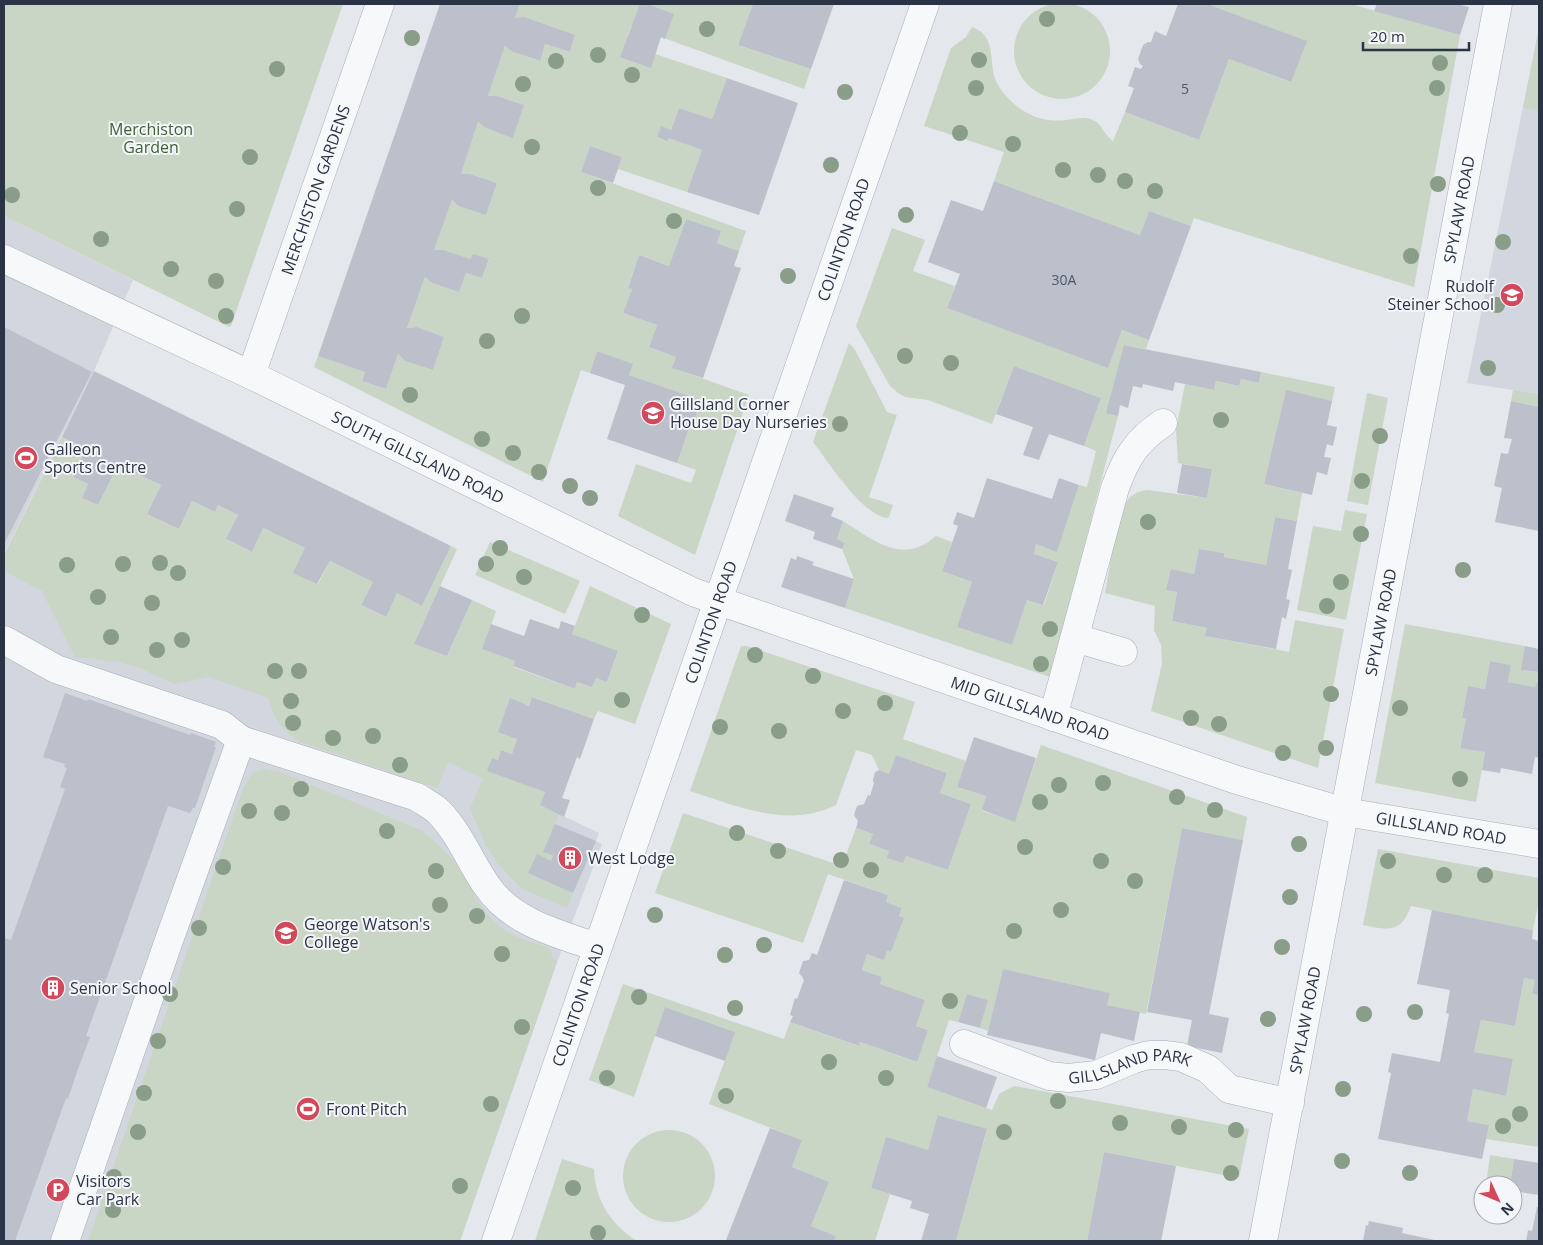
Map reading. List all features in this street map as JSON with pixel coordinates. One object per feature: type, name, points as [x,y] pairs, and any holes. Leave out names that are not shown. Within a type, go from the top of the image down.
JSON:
[{"type":"street","name":"MERCHISTON GARDENS","points":[[251,375],[380,4]]},
{"type":"street","name":"COLINTON ROAD","points":[[496,1241],[596,947],[925,4]]},
{"type":"street","name":"SPYLAW ROAD","points":[[1264,1241],[1498,4]]},
{"type":"street","name":"SOUTH GILLSLAND ROAD","points":[[4,260],[251,375],[693,592],[717,601]]},
{"type":"street","points":[[1053,717],[1115,488],[1126,460],[1141,440],[1163,423]]},
{"type":"street","name":"MID GILLSLAND ROAD","points":[[717,601],[1238,780],[1345,812]]},
{"type":"street","points":[[1075,638],[1123,652]]},
{"type":"street","points":[[4,640],[56,668],[222,725],[241,740],[417,797],[438,811],[456,833],[488,887],[506,907],[554,933],[596,947]]},
{"type":"street","points":[[65,1241],[168,943],[241,740]]},
{"type":"street","name":"GILLSLAND ROAD","points":[[1345,812],[1539,844]]},
{"type":"street","name":"GILLSLAND PARK","points":[[964,1044],[1049,1076],[1068,1078],[1096,1075],[1134,1058],[1149,1055],[1181,1057],[1208,1069],[1229,1089],[1290,1104]]},
{"type":"shaded area","name":"Rudolf Steiner School","points":[[1539,28],[1539,394],[1467,383]]},
{"type":"shaded area","points":[[4,216],[133,280],[94,371],[4,554]]},
{"type":"shaded area","name":"George Watson's College","points":[[4,571],[75,606],[329,705],[599,833],[596,841],[602,844],[557,962],[460,1241],[4,1241]]},
{"type":"green space","points":[[1062,3],[1080,7],[1096,17],[1106,33],[1110,51],[1106,69],[1096,85],[1080,95],[1062,99],[1044,95],[1028,85],[1018,69],[1014,51],[1018,33],[1028,17],[1044,7]]},
{"type":"green space","name":"Merchiston Garden","points":[[4,4],[343,4],[231,326],[229,327],[4,216]]},
{"type":"green space","points":[[520,4],[753,4],[738,45],[811,69],[804,89],[631,26],[621,57],[655,54],[727,78],[712,119],[679,108],[671,130],[661,127],[657,137],[668,140],[668,138],[702,150],[687,192],[618,169],[622,157],[590,146],[581,172],[746,231],[739,251],[717,243],[720,231],[686,219],[669,266],[639,255],[628,287],[632,289],[623,313],[657,325],[649,347],[676,357],[673,368],[749,395],[695,555],[618,516],[636,464],[691,483],[696,470],[677,463],[701,400],[629,375],[632,364],[597,351],[590,373],[581,370],[543,482],[314,367],[318,356],[365,372],[362,381],[386,389],[398,354],[405,361],[433,370],[444,337],[417,327],[407,328],[425,277],[432,283],[459,292],[466,273],[482,278],[489,260],[473,254],[470,259],[434,250],[452,200],[486,215],[497,183],[470,174],[461,174],[478,122],[486,128],[513,137],[524,105],[497,96],[488,96],[505,46],[513,52],[539,61],[545,44],[570,52],[575,36],[524,18],[515,18]]},
{"type":"green space","points":[[1207,4],[1351,4],[1460,35],[1414,287],[1194,218],[1191,226],[1149,211],[1140,235],[994,181],[1004,152],[924,126],[951,48],[966,37],[972,27],[980,31],[988,42],[993,71],[999,87],[1014,104],[1027,113],[1042,119],[1058,121],[1090,119],[1099,124],[1113,141],[1125,112],[1199,140],[1229,59],[1290,82],[1306,41]]},
{"type":"green space","points":[[1539,28],[1539,111],[1523,108]]},
{"type":"green space","points":[[892,228],[925,240],[913,271],[955,286],[947,308],[1108,367],[1122,330],[1149,340],[1146,349],[1124,345],[1118,416],[1050,677],[845,608],[854,579],[842,549],[845,543],[837,539],[843,521],[877,542],[888,547],[900,549],[911,549],[924,545],[936,536],[952,542],[942,571],[972,582],[957,627],[1012,645],[1027,600],[1044,605],[1058,562],[1034,554],[1036,544],[1057,551],[1079,485],[1087,487],[1096,451],[1084,446],[1101,398],[1014,366],[992,424],[928,400],[905,397],[890,386],[856,326]]},
{"type":"green space","points":[[849,343],[855,350],[887,412],[897,415],[869,497],[893,505],[889,517],[886,518],[866,507],[856,497],[813,442]]},
{"type":"green space","points":[[1261,372],[1335,387],[1332,401],[1286,391],[1264,484],[1302,493],[1297,521],[1275,517],[1266,565],[1224,557],[1224,553],[1199,549],[1194,574],[1171,569],[1167,590],[1177,592],[1172,621],[1207,628],[1206,636],[1289,652],[1295,620],[1344,629],[1318,768],[1151,711],[1162,664],[1161,645],[1154,630],[1155,606],[1105,593],[1120,518],[1123,508],[1131,496],[1147,490],[1207,498],[1212,469],[1178,463],[1176,430],[1185,384],[1214,390],[1216,381],[1239,386],[1241,379],[1259,383]]},
{"type":"green space","points":[[1513,390],[1539,394],[1539,407],[1511,401]]},
{"type":"green space","points":[[1367,393],[1388,398],[1368,505],[1347,501]]},
{"type":"green space","points":[[62,437],[86,449],[73,476],[88,484],[82,498],[98,505],[118,465],[161,485],[147,514],[179,529],[192,501],[215,512],[218,505],[238,515],[227,540],[252,552],[263,528],[305,548],[306,579],[318,584],[330,561],[373,582],[361,605],[385,617],[397,593],[422,606],[451,546],[457,549],[414,644],[447,656],[472,600],[496,611],[483,649],[515,661],[513,667],[575,689],[577,682],[592,687],[596,678],[607,682],[618,652],[572,634],[590,586],[671,624],[635,724],[598,711],[594,719],[533,697],[529,706],[510,699],[517,739],[512,754],[501,750],[498,760],[492,758],[545,792],[540,805],[559,815],[544,851],[553,855],[551,861],[537,855],[528,873],[573,893],[568,906],[565,907],[522,889],[498,864],[485,844],[470,808],[483,779],[448,762],[437,788],[300,742],[288,733],[280,723],[273,712],[268,698],[209,677],[174,684],[140,668],[118,662],[75,657],[42,591],[4,571],[4,555]]},
{"type":"green space","points":[[1345,510],[1367,514],[1346,620],[1297,610],[1313,526],[1341,531]]},
{"type":"green space","points":[[490,542],[580,581],[565,614],[475,575]]},
{"type":"green space","points":[[1405,624],[1525,646],[1522,670],[1539,672],[1539,684],[1536,684],[1535,687],[1508,682],[1511,665],[1490,661],[1485,689],[1468,686],[1462,718],[1466,719],[1460,747],[1485,752],[1476,802],[1375,783]]},
{"type":"green space","points":[[741,646],[747,646],[915,702],[903,739],[966,761],[957,787],[986,796],[982,811],[1015,821],[1041,745],[1247,817],[1243,840],[1182,828],[1146,1014],[1107,1005],[1110,993],[1003,969],[988,1031],[980,1028],[988,1000],[967,994],[958,1022],[949,1020],[927,1087],[992,1110],[999,1094],[1014,1086],[1249,1129],[1239,1178],[1104,1152],[1087,1241],[956,1241],[987,1130],[939,1115],[928,1150],[886,1138],[871,1188],[890,1194],[875,1241],[834,1241],[836,1236],[811,1226],[829,1182],[792,1167],[802,1140],[709,1104],[735,1032],[665,1007],[634,1097],[589,1080],[623,984],[784,1039],[790,1022],[858,1046],[860,1042],[916,1062],[928,1030],[916,1026],[925,1000],[880,984],[882,977],[862,970],[867,954],[884,959],[887,951],[891,952],[904,918],[899,916],[902,908],[886,902],[888,895],[828,874],[803,943],[655,893],[683,813],[842,866],[856,828],[873,834],[869,844],[889,851],[888,858],[903,863],[906,856],[948,870],[971,804],[940,793],[947,773],[896,755],[889,774],[879,770],[872,755],[856,750],[836,805],[818,812],[800,815],[763,813],[690,791]]},
{"type":"green space","points":[[263,769],[280,772],[421,830],[455,863],[481,906],[492,919],[516,936],[550,948],[552,957],[557,962],[460,1241],[88,1241],[242,791],[252,773]]},
{"type":"green space","points":[[1378,849],[1539,878],[1539,901],[1533,930],[1411,906],[1407,915],[1398,926],[1386,929],[1363,925]]},
{"type":"green space","points":[[1524,978],[1535,980],[1532,994],[1539,995],[1539,1147],[1486,1139],[1489,1125],[1467,1121],[1473,1089],[1506,1096],[1513,1060],[1474,1052],[1481,1020],[1515,1026]]},
{"type":"green space","points":[[669,1130],[687,1133],[702,1143],[712,1158],[715,1176],[712,1194],[702,1209],[687,1219],[669,1222],[651,1219],[636,1209],[626,1194],[623,1176],[626,1158],[636,1143],[651,1133]]},
{"type":"green space","points":[[1490,1155],[1514,1159],[1512,1175],[1487,1175]]},
{"type":"green space","points":[[562,1159],[594,1169],[597,1191],[606,1211],[619,1227],[637,1241],[535,1241]]},
{"type":"building","points":[[440,4],[520,4],[515,18],[524,17],[575,35],[570,52],[545,44],[540,61],[513,52],[505,46],[488,96],[497,96],[524,105],[513,138],[486,128],[478,122],[461,174],[470,174],[497,183],[486,215],[459,206],[452,200],[434,250],[443,250],[470,259],[473,254],[489,259],[482,278],[466,273],[459,292],[432,283],[425,277],[407,328],[417,327],[444,337],[433,370],[405,361],[398,354],[386,389],[362,381],[365,372],[318,356]]},
{"type":"building","points":[[640,4],[647,4],[674,14],[665,39],[661,37],[651,68],[620,57]]},
{"type":"building","points":[[753,4],[834,4],[811,69],[738,45]]},
{"type":"building","points":[[1178,4],[1207,4],[1307,41],[1291,82],[1229,59],[1199,140],[1125,112],[1134,88],[1128,86],[1135,67],[1141,69],[1143,66],[1138,59],[1143,45],[1151,42],[1155,31],[1166,36]]},
{"type":"building","points":[[1377,4],[1457,4],[1469,7],[1460,35],[1374,11]]},
{"type":"building","points":[[727,78],[798,103],[759,215],[687,192],[702,150],[668,138],[668,141],[657,137],[661,126],[671,130],[679,108],[712,119]]},
{"type":"building","points":[[590,146],[622,157],[613,183],[581,172]]},
{"type":"building","points":[[994,181],[1140,235],[1149,211],[1191,226],[1149,340],[1122,330],[1108,368],[947,308],[960,274],[928,262],[951,200],[983,211]]},
{"type":"building","points":[[686,219],[721,231],[717,243],[739,251],[734,266],[741,268],[703,378],[672,368],[676,357],[649,347],[657,325],[623,313],[632,289],[628,288],[639,255],[669,266]]},
{"type":"building","name":"Galleon Sports Centre","points":[[4,327],[92,372],[4,544]]},
{"type":"building","points":[[1124,345],[1261,372],[1259,383],[1241,379],[1239,386],[1216,381],[1214,390],[1175,382],[1173,391],[1143,384],[1142,388],[1133,386],[1128,408],[1120,405],[1118,416],[1106,413]]},
{"type":"building","points":[[597,351],[633,364],[629,375],[701,400],[677,463],[607,439],[625,385],[590,373]]},
{"type":"building","points":[[1014,366],[1101,398],[1084,446],[1049,434],[1039,460],[1023,455],[1033,427],[996,414]]},
{"type":"building","points":[[94,371],[451,546],[422,606],[397,593],[386,617],[361,605],[373,582],[330,561],[317,584],[293,573],[305,548],[263,528],[252,552],[226,539],[238,515],[218,505],[215,512],[192,501],[179,529],[147,514],[161,485],[118,465],[98,505],[82,498],[88,484],[73,477],[86,449],[62,437]]},
{"type":"building","points":[[1286,390],[1332,401],[1327,425],[1337,427],[1333,446],[1327,444],[1324,457],[1331,458],[1327,475],[1317,472],[1312,495],[1264,484]]},
{"type":"building","points":[[1511,401],[1539,407],[1539,531],[1495,522],[1502,488],[1494,486],[1501,453],[1508,454],[1512,439],[1504,438]]},
{"type":"building","points":[[1182,464],[1212,469],[1207,498],[1177,493]]},
{"type":"building","points":[[987,478],[1052,499],[1059,478],[1079,485],[1057,552],[1036,544],[1034,554],[1058,562],[1043,605],[1027,600],[1012,645],[957,627],[972,582],[942,571],[958,526],[953,524],[957,512],[974,518]]},
{"type":"building","points":[[794,494],[834,508],[831,516],[843,521],[837,539],[845,543],[842,549],[813,539],[815,532],[785,521]]},
{"type":"building","points":[[1275,517],[1297,521],[1288,569],[1292,570],[1286,599],[1290,600],[1286,619],[1282,617],[1276,649],[1205,636],[1207,628],[1172,621],[1177,592],[1166,590],[1171,569],[1194,574],[1199,549],[1224,553],[1224,557],[1266,565]]},
{"type":"building","points":[[797,556],[814,562],[812,565],[854,579],[845,608],[781,587],[791,558],[796,560]]},
{"type":"building","points":[[440,586],[472,600],[447,656],[414,644]]},
{"type":"building","points":[[530,619],[559,629],[561,621],[575,626],[572,634],[618,651],[607,682],[596,678],[592,687],[577,682],[575,689],[513,666],[515,661],[482,649],[491,624],[524,636]]},
{"type":"building","points":[[1525,646],[1539,649],[1539,672],[1521,670]]},
{"type":"building","points":[[1490,661],[1511,665],[1508,682],[1535,687],[1536,683],[1539,684],[1539,758],[1535,757],[1532,774],[1501,768],[1500,773],[1482,770],[1485,752],[1460,748],[1466,719],[1462,718],[1468,686],[1485,689]]},
{"type":"building","name":"Senior School","points":[[65,693],[87,701],[88,699],[190,735],[191,733],[216,742],[214,747],[216,747],[195,808],[190,813],[168,806],[86,1036],[90,1037],[15,1241],[4,1241],[4,938],[11,940],[65,789],[60,787],[67,768],[64,767],[65,764],[43,757]]},
{"type":"building","points":[[532,697],[594,719],[580,759],[577,757],[562,798],[570,800],[564,817],[540,805],[545,792],[487,771],[492,758],[498,760],[501,750],[512,754],[517,739],[498,732],[510,698],[529,706]]},
{"type":"building","points":[[974,737],[1036,758],[1015,822],[982,810],[986,796],[957,787]]},
{"type":"building","points":[[896,755],[947,773],[940,793],[971,804],[948,870],[906,856],[903,863],[887,858],[889,851],[869,844],[873,834],[856,828],[858,821],[854,815],[857,806],[864,804],[868,795],[870,796],[875,772],[879,770],[889,774]]},
{"type":"building","name":"West Lodge","points":[[555,824],[596,841],[573,893],[528,873],[537,854],[551,861],[553,855],[543,852]]},
{"type":"building","points":[[1182,828],[1243,840],[1209,1014],[1229,1018],[1222,1053],[1187,1046],[1192,1020],[1147,1012]]},
{"type":"building","points":[[844,880],[888,895],[886,902],[902,908],[899,916],[904,918],[891,952],[887,951],[884,960],[867,954],[862,970],[882,977],[880,984],[925,1000],[916,1026],[928,1030],[917,1062],[860,1042],[859,1046],[790,1022],[793,1016],[790,1015],[795,998],[797,999],[804,980],[799,973],[803,961],[809,960],[812,953],[817,955]]},
{"type":"building","points":[[1432,910],[1533,930],[1532,939],[1539,941],[1539,995],[1532,994],[1535,980],[1524,978],[1515,1026],[1481,1020],[1474,1052],[1513,1059],[1506,1096],[1473,1089],[1467,1121],[1489,1125],[1482,1159],[1378,1139],[1391,1073],[1388,1072],[1392,1053],[1440,1062],[1449,1014],[1446,1013],[1450,990],[1417,984]]},
{"type":"building","points":[[1003,969],[1110,993],[1107,1005],[1140,1012],[1134,1041],[1101,1033],[1095,1060],[987,1035]]},
{"type":"building","points":[[967,994],[988,1000],[980,1028],[958,1022]]},
{"type":"building","points":[[665,1007],[735,1032],[725,1061],[655,1036]]},
{"type":"building","points":[[937,1056],[997,1077],[986,1108],[927,1087]]},
{"type":"building","points":[[938,1115],[987,1129],[956,1241],[921,1241],[929,1214],[910,1208],[912,1201],[871,1188],[886,1137],[928,1150]]},
{"type":"building","points":[[770,1128],[802,1140],[792,1167],[829,1182],[811,1226],[836,1236],[834,1241],[726,1240]]},
{"type":"building","points":[[1104,1152],[1176,1166],[1161,1241],[1087,1241]]},
{"type":"building","points":[[1514,1159],[1539,1163],[1539,1195],[1523,1193],[1523,1175],[1512,1175]]},
{"type":"building","points":[[1537,1207],[1539,1207],[1539,1241],[1526,1241],[1528,1230],[1532,1231]]},
{"type":"building","points":[[1369,1221],[1403,1228],[1402,1233],[1439,1241],[1363,1241],[1366,1225],[1368,1226]]},
{"type":"place","name":"Rudolf Steiner School","points":[[1512,295]]},
{"type":"place","name":"Gillsland Corner House Day Nurseries","points":[[653,413]]},
{"type":"place","name":"Galleon Sports Centre","points":[[26,458]]},
{"type":"place","name":"West Lodge","points":[[570,858]]},
{"type":"place","name":"George Watson's College","points":[[286,933]]},
{"type":"place","name":"Senior School","points":[[53,988]]},
{"type":"place","name":"Front Pitch","points":[[308,1109]]},
{"type":"place","name":"Visitors Car Park","points":[[58,1190]]}]
